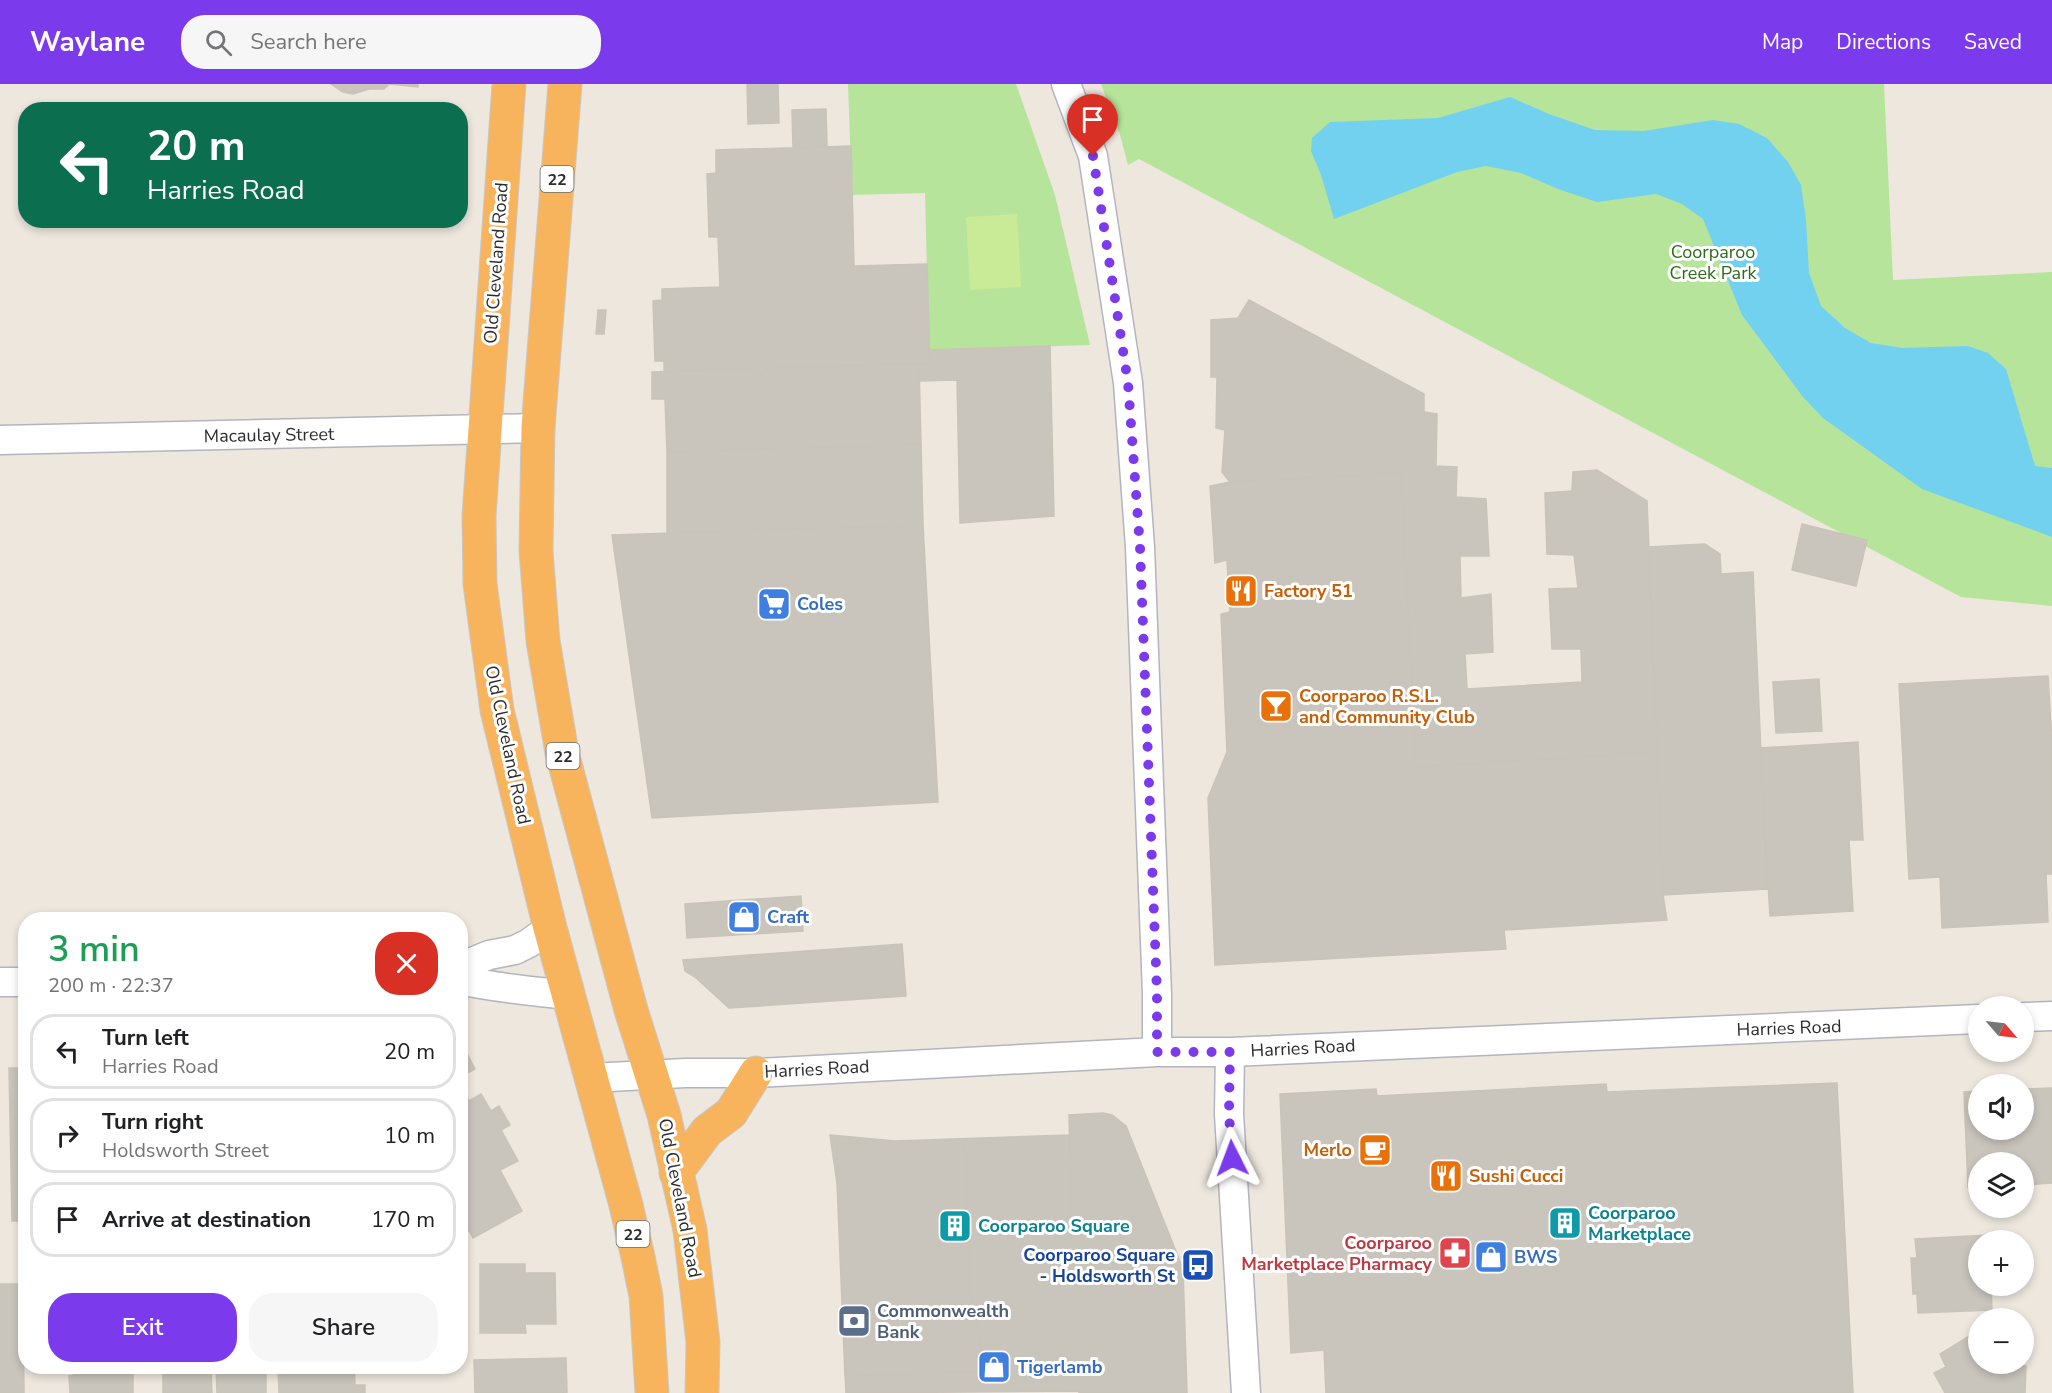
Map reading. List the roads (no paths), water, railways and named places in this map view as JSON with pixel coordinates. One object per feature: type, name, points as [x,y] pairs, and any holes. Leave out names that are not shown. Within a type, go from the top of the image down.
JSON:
[{"type":"highway","name":"Old Cleveland Road","points":[[509,84],[479,516],[480,584],[497,710],[550,928],[626,1205],[646,1296],[652,1393]]},
{"type":"highway","name":"Old Cleveland Road","points":[[565,84],[538,428],[536,551],[543,641],[562,753],[631,1010],[664,1115],[690,1230],[703,1342],[702,1393]]},
{"type":"highway","points":[[676,1173],[707,1131],[731,1113],[756,1073]]},
{"type":"street","points":[[1066,84],[1093,156],[1128,383],[1140,547],[1157,993],[1157,1052]]},
{"type":"street","name":"Macaulay Street","points":[[0,440],[538,428]]},
{"type":"street","points":[[468,964],[515,950],[550,928]]},
{"type":"street","points":[[0,982],[18,982]]},
{"type":"street","points":[[468,982],[493,987],[569,995]]},
{"type":"street","points":[[2034,1017],[2052,1016]]},
{"type":"street","name":"Harries Road","points":[[591,1078],[652,1074],[756,1073],[1157,1052],[1230,1052],[1968,1019]]},
{"type":"street","points":[[1230,1052],[1229,1114],[1246,1393]]},
{"type":"water","points":[[1510,97],[1595,130],[1644,131],[1713,120],[1739,124],[1767,138],[1788,162],[1801,185],[1806,220],[1809,273],[1821,306],[1845,328],[1871,343],[1903,348],[1968,346],[1988,353],[2006,369],[2035,466],[2052,468],[2052,537],[1922,489],[1823,418],[1803,397],[1742,315],[1703,219],[1682,204],[1656,194],[1597,202],[1521,173],[1486,166],[1457,172],[1334,219],[1311,151],[1312,138],[1330,122],[1438,118]]},
{"type":"place","name":"Factory 51","points":[[1241,591]]},
{"type":"place","name":"Coles","points":[[774,604]]},
{"type":"place","name":"Coorparoo R.S.L. and Community Club","points":[[1276,706]]},
{"type":"place","name":"Craft","points":[[744,917]]},
{"type":"place","name":"Merlo","points":[[1375,1150]]},
{"type":"place","name":"Sushi Cucci","points":[[1446,1176]]},
{"type":"place","name":"Coorparoo Marketplace","points":[[1565,1223]]},
{"type":"place","name":"Coorparoo Square","points":[[955,1226]]},
{"type":"place","name":"Coorparoo Marketplace Pharmacy","points":[[1455,1253]]},
{"type":"place","name":"BWS","points":[[1491,1257]]},
{"type":"place","name":"Coorparoo Square - Holdsworth St","points":[[1198,1265]]},
{"type":"place","name":"Commonwealth Bank","points":[[854,1321]]},
{"type":"place","name":"Tigerlamb","points":[[994,1367]]},
{"type":"park label","name":"Coorparoo Creek Park","points":[[1713,262]]}]
